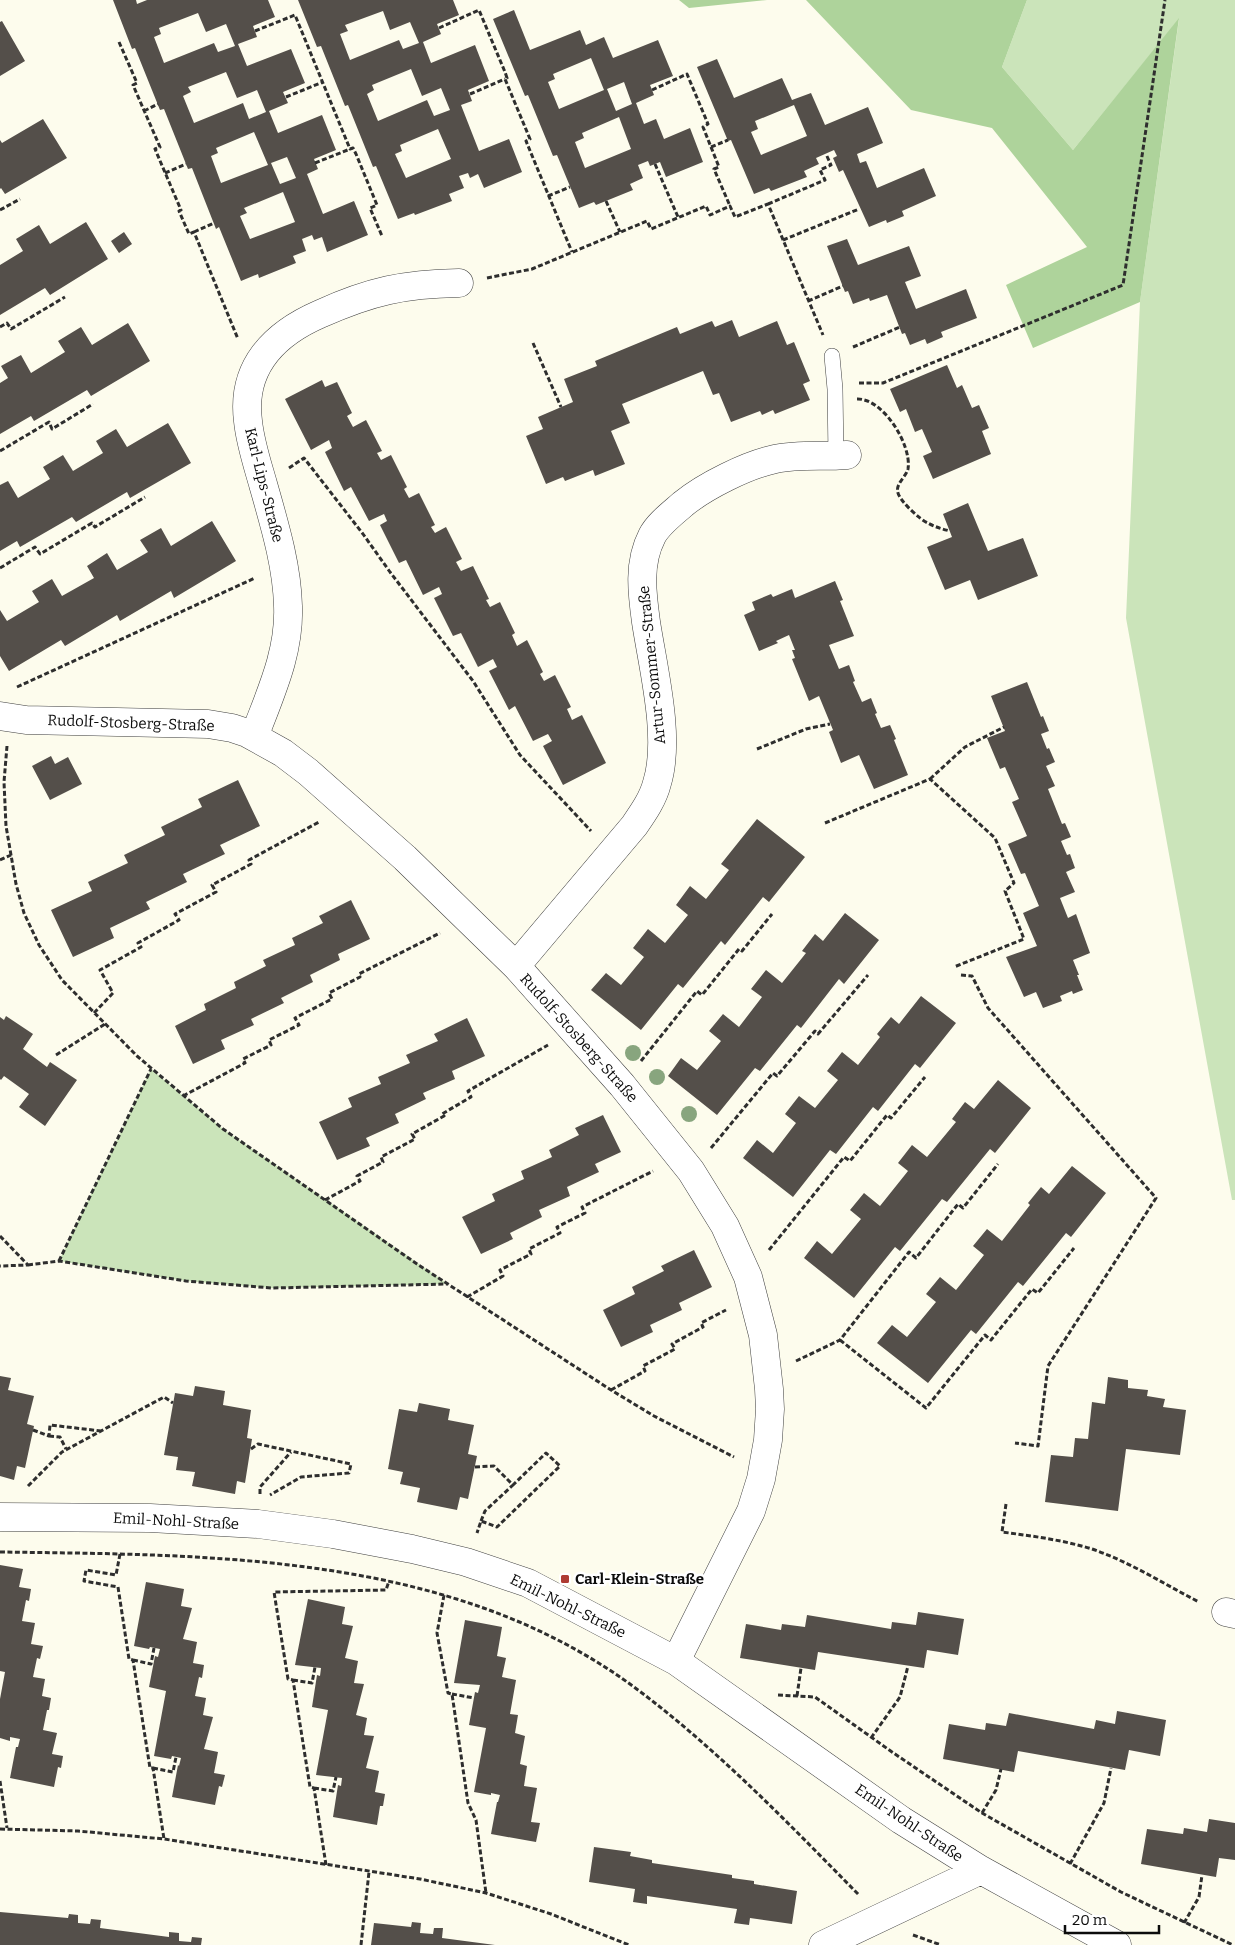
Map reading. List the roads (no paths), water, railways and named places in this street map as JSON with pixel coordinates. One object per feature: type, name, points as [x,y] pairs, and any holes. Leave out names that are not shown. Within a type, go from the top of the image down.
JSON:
[{"type":"street","name":"Karl-Lips-Straße","points":[[254,737],[281,664],[287,639],[288,604],[283,566],[249,430],[247,398],[253,375],[261,360],[276,341],[290,329],[310,318],[374,293],[417,285],[459,283]]},
{"type":"street","name":"Artur-Sommer-Straße","points":[[516,966],[634,826],[649,802],[658,782],[662,760],[659,707],[642,595],[644,554],[652,534],[670,515],[695,495],[724,479],[774,459],[842,456]]},
{"type":"street","name":"Rudolf-Stosberg-Straße","points":[[6,717],[72,722],[199,723],[232,728],[254,737],[289,758],[405,858],[516,966],[622,1085],[686,1164],[725,1226],[751,1287],[763,1335],[768,1374],[770,1418],[763,1469],[757,1493],[744,1527],[676,1661]]},
{"type":"street","name":"Emil-Nohl-Straße","points":[[0,1517],[150,1518],[258,1513],[466,1562],[528,1583],[676,1661],[901,1820],[981,1870],[1117,1945]]},
{"type":"street","name":"Emil-Nohl-Straße","points":[[823,1945],[981,1870]]},
{"type":"lane","points":[[832,356],[835,406],[842,456]]},
{"type":"place","name":"Carl-Klein-Straße","points":[[565,1579]]}]
